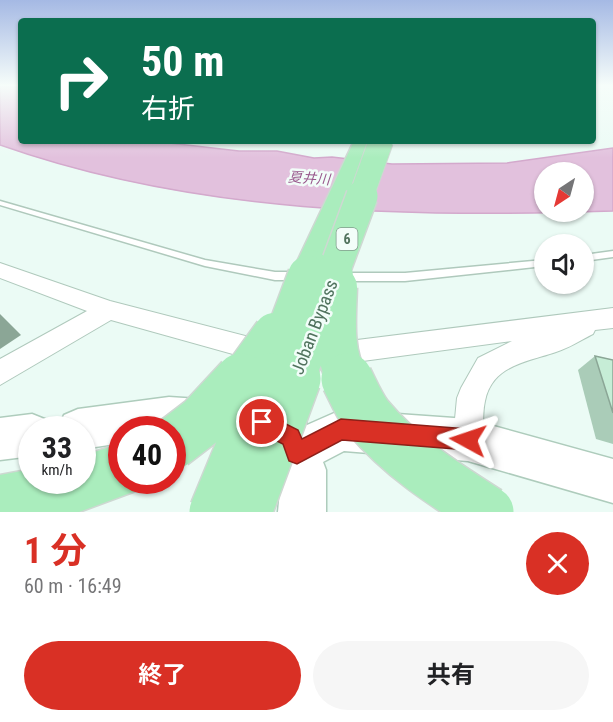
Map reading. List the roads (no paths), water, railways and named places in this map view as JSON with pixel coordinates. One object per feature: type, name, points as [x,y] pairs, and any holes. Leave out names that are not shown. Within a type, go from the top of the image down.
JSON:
[{"type":"highway","name":"Joban Bypass","points":[[246,512],[309,335],[325,267],[364,144]]},
{"type":"highway","name":"Joban Bypass","points":[[325,267],[380,144]]},
{"type":"highway","points":[[186,433],[214,411],[245,375],[325,267]]},
{"type":"highway","name":"6","points":[[215,512],[263,397],[325,267]]},
{"type":"highway","name":"6","points":[[325,267],[342,370],[366,414],[399,450],[431,476],[488,512]]},
{"type":"highway","points":[[0,504],[50,494],[108,475]]},
{"type":"street","points":[[0,270],[109,310],[283,356],[371,351],[607,318]]},
{"type":"street","points":[[0,374],[109,310]]},
{"type":"street","points":[[468,440],[471,398],[487,366],[516,351],[554,342],[607,318]]},
{"type":"street","points":[[96,427],[169,417],[262,422],[291,437],[304,470],[302,512]]},
{"type":"street","points":[[297,453],[341,430],[468,440],[613,481]]},
{"type":"street","points":[[0,439],[18,437]]},
{"type":"lane","points":[[0,203],[205,263],[275,276],[405,277],[534,264]]},
{"type":"lane","points":[[594,257],[613,254]]},
{"type":"water","name":"夏井川","points":[[0,110],[18,110],[18,144],[178,144],[239,151],[277,151],[314,158],[332,157],[392,164],[507,163],[613,148],[613,211],[594,212],[594,162],[534,162],[534,213],[380,211],[303,206],[226,198],[149,185],[74,168],[0,145]]}]
